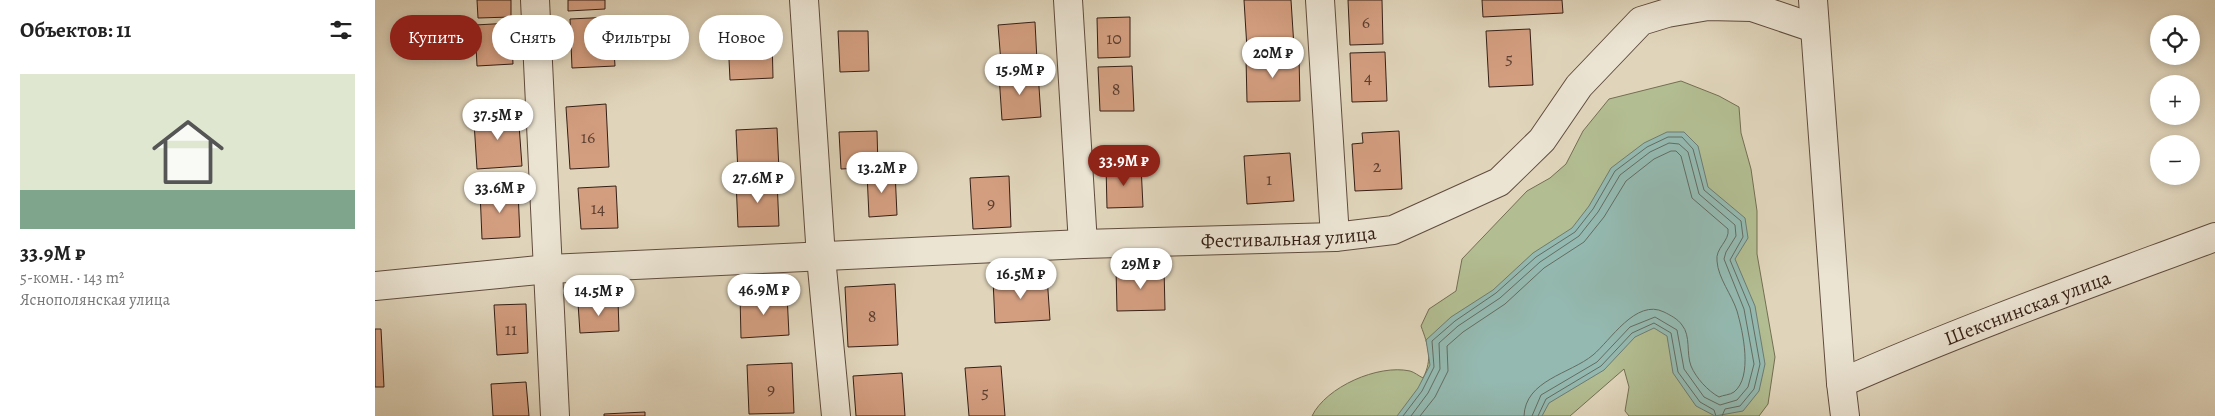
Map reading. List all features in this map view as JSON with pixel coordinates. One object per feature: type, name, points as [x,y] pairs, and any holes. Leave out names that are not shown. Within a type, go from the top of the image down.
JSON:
[{"type":"street","points":[[535,0],[555,416]]},
{"type":"street","points":[[804,0],[821,257],[836,416]]},
{"type":"street","points":[[1068,0],[1083,244]]},
{"type":"street","points":[[1320,0],[1335,237]]},
{"type":"street","points":[[1813,0],[1841,384],[1845,416]]},
{"type":"street","name":"Фестивальная улица","points":[[375,286],[549,269],[1083,244],[1335,237],[1393,230],[1499,182],[1542,140],[1579,86],[1641,21],[1667,13],[1708,6],[1752,7],[1814,28]]},
{"type":"street","name":"Шекснинская улица","points":[[1841,384],[1905,355],[2028,306],[2215,238]]},
{"type":"green space","points":[[1681,81],[1719,96],[1739,107],[1741,133],[1751,169],[1757,211],[1757,254],[1775,357],[1768,404],[1759,416],[1629,416],[1625,411],[1629,387],[1624,369],[1570,416],[1312,416],[1319,405],[1329,396],[1354,380],[1383,371],[1397,370],[1410,371],[1423,378],[1429,358],[1426,339],[1421,326],[1429,309],[1456,291],[1462,259],[1527,191],[1550,178],[1566,164],[1583,131],[1609,99]]},
{"type":"water","points":[[1667,132],[1684,132],[1698,146],[1708,187],[1745,218],[1748,238],[1735,259],[1755,306],[1765,364],[1759,391],[1743,411],[1715,416],[1696,406],[1673,373],[1667,336],[1654,328],[1635,337],[1604,370],[1549,403],[1542,416],[1397,416],[1418,388],[1430,365],[1426,340],[1451,317],[1493,290],[1533,253],[1572,228],[1589,206],[1611,168],[1644,143]]},
{"type":"building","points":[[477,0],[511,0],[511,15],[492,15],[492,18],[482,18],[482,15],[478,15]]},
{"type":"building","points":[[568,0],[605,0],[605,9],[568,11]]},
{"type":"building","points":[[1244,0],[1291,0],[1294,47],[1247,49]]},
{"type":"building","points":[[1348,0],[1382,0],[1383,44],[1350,45]]},
{"type":"building","points":[[1482,0],[1562,0],[1563,13],[1483,17]]},
{"type":"building","points":[[1130,17],[1130,57],[1098,58],[1097,18]]},
{"type":"building","points":[[584,18],[584,60],[615,60],[615,66],[572,68],[572,60],[574,60],[574,19]]},
{"type":"building","points":[[1035,22],[1037,61],[1001,63],[998,25]]},
{"type":"building","points":[[492,24],[492,60],[513,60],[513,64],[477,66],[477,60],[482,60],[482,25]]},
{"type":"building","points":[[1530,29],[1533,85],[1489,87],[1486,31]]},
{"type":"building","points":[[838,31],[868,31],[869,71],[840,72]]},
{"type":"building","points":[[1385,52],[1387,101],[1352,102],[1350,53]]},
{"type":"building","points":[[1299,57],[1300,101],[1247,102],[1246,58]]},
{"type":"building","points":[[729,60],[773,60],[773,78],[730,80]]},
{"type":"building","points":[[1132,66],[1134,111],[1100,111],[1098,67]]},
{"type":"building","points":[[1038,72],[1041,117],[1002,120],[999,75]]},
{"type":"building","points":[[606,104],[609,167],[570,169],[566,107]]},
{"type":"building","points":[[518,111],[522,166],[477,169],[474,122],[488,121],[488,114]]},
{"type":"building","points":[[777,128],[779,170],[738,173],[736,130]]},
{"type":"building","points":[[877,131],[878,167],[841,169],[839,132]]},
{"type":"building","points":[[1399,131],[1402,189],[1355,191],[1352,144],[1363,143],[1362,133]]},
{"type":"building","points":[[1290,153],[1294,201],[1247,204],[1244,156]]},
{"type":"building","points":[[1141,165],[1143,207],[1107,208],[1106,166]]},
{"type":"building","points":[[895,171],[897,215],[869,217],[867,173]]},
{"type":"building","points":[[1009,176],[1011,227],[973,229],[970,178]]},
{"type":"building","points":[[777,180],[779,226],[738,227],[736,181]]},
{"type":"building","points":[[616,186],[618,228],[581,229],[578,188]]},
{"type":"building","points":[[518,190],[520,237],[482,239],[480,191]]},
{"type":"building","points":[[1164,268],[1165,310],[1117,311],[1116,269]]},
{"type":"building","points":[[1047,276],[1050,320],[995,323],[993,279]]},
{"type":"building","points":[[895,284],[898,345],[848,347],[845,287]]},
{"type":"building","points":[[787,294],[789,335],[741,338],[740,296]]},
{"type":"building","points":[[618,300],[619,331],[580,333],[578,303]]},
{"type":"building","points":[[526,304],[528,353],[497,355],[494,305]]},
{"type":"building","points":[[375,329],[381,329],[384,387],[375,387]]},
{"type":"building","points":[[792,363],[794,413],[749,414],[747,365]]},
{"type":"building","points":[[1001,366],[1005,416],[969,416],[965,368]]},
{"type":"building","points":[[902,373],[905,416],[856,416],[853,376]]},
{"type":"building","points":[[526,382],[529,416],[493,416],[491,384]]},
{"type":"building","points":[[645,412],[645,416],[604,416],[604,414]]}]
